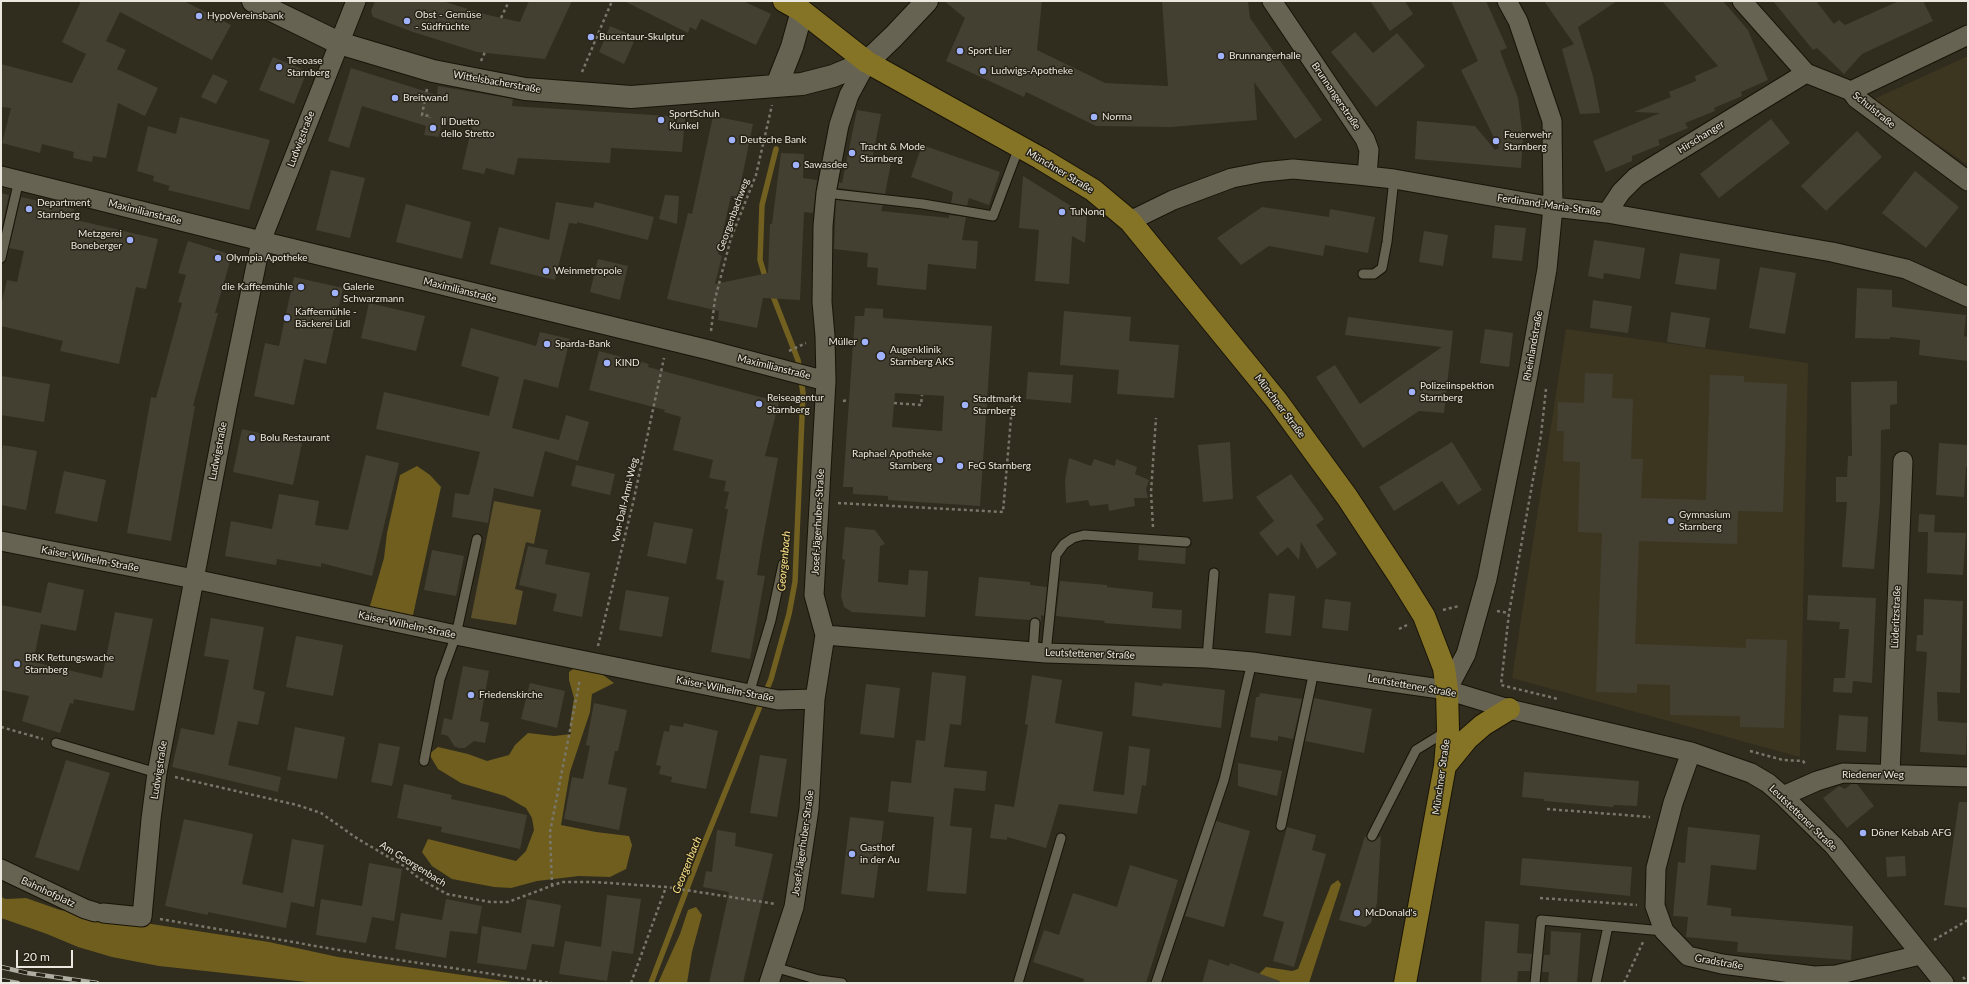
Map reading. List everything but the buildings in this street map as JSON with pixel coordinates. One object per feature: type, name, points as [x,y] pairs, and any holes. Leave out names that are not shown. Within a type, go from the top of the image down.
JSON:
[{"type":"main road","name":"Münchner Straße","points":[[793,6],[867,62],[1093,190],[1130,221],[1277,401],[1347,497],[1424,616],[1444,668],[1447,690],[1448,730],[1445,766],[1406,983]]},
{"type":"main road","points":[[1445,766],[1468,739],[1483,725],[1509,709]]},
{"type":"street","name":"Wittelsbacherstraße","points":[[253,1],[339,43],[431,70],[525,89],[630,97],[777,86],[802,84],[833,76],[867,62]]},
{"type":"street","name":"Ludwigstraße","points":[[150,918],[151,819],[157,773],[227,407],[262,241],[356,1]]},
{"type":"street","points":[[867,62],[927,1]]},
{"type":"street","name":"Brunnangerstraße","points":[[1272,1],[1365,139],[1369,150],[1367,176]]},
{"type":"street","name":"Rheinlandstraße","points":[[1447,690],[1466,654],[1487,579],[1529,369],[1547,269],[1553,207],[1552,121],[1518,21],[1507,1]]},
{"type":"street","name":"Schulstraße","points":[[1749,3],[1806,72],[1851,91],[1856,98],[1968,181]]},
{"type":"street","points":[[777,86],[792,47],[793,6]]},
{"type":"street","points":[[1851,91],[1968,35]]},
{"type":"street","name":"Josef-Jägerhuber-Straße","points":[[771,975],[794,907],[810,809],[815,699],[824,636],[814,595],[819,502],[819,379],[825,336],[822,302],[823,226],[826,193],[839,125],[849,95],[867,62]]},
{"type":"street","name":"Hirschanger","points":[[1607,213],[1621,192],[1636,177],[1806,72]]},
{"type":"street","name":"Ferdinand-Maria-Straße","points":[[1130,221],[1173,200],[1232,178],[1263,172],[1293,169],[1394,179],[1553,207],[1607,213],[1832,252],[1906,269],[1968,297]]},
{"type":"street","name":"Maximilianstraße","points":[[1,176],[709,350],[786,363],[819,379]]},
{"type":"street","name":"Lüderitzstraße","points":[[1890,774],[1903,461]]},
{"type":"street","name":"Kaiser-Wilhelm-Straße","points":[[1,541],[194,578],[456,635],[778,700],[815,699]]},
{"type":"street","name":"Leutstettener Straße","points":[[824,636],[1039,652],[1207,658],[1314,670],[1447,690],[1509,709],[1691,752],[1751,773],[1768,783],[1834,846],[1951,977]]},
{"type":"street","name":"Gradstraße","points":[[1691,752],[1669,819],[1656,868],[1655,906],[1657,930],[1688,956],[1722,964],[1813,979],[1836,975],[1927,949]]},
{"type":"street","name":"Riedener Weg","points":[[1782,796],[1817,781],[1843,773],[1968,777]]},
{"type":"street","name":"Bahnhofplatz","points":[[1,869],[85,909],[99,913],[150,918]]},
{"type":"lane","points":[[826,193],[923,204],[993,216],[1019,147]]},
{"type":"lane","points":[[1363,274],[1374,274],[1382,268],[1387,242],[1394,179]]},
{"type":"lane","points":[[1,258],[19,180]]},
{"type":"lane","points":[[1039,652],[1056,555],[1064,544],[1073,538],[1084,535],[1186,542]]},
{"type":"lane","points":[[424,761],[440,679],[456,635],[477,539]]},
{"type":"lane","points":[[749,694],[771,620],[783,564]]},
{"type":"lane","points":[[1207,658],[1214,573]]},
{"type":"lane","points":[[1035,623],[1039,652]]},
{"type":"lane","points":[[1156,983],[1224,780],[1252,662]]},
{"type":"lane","points":[[1281,826],[1314,670]]},
{"type":"lane","points":[[1372,836],[1416,750],[1448,730]]},
{"type":"lane","points":[[56,743],[157,773]]},
{"type":"lane","points":[[1018,983],[1062,838]]},
{"type":"lane","points":[[1535,983],[1541,920],[1657,930]]},
{"type":"lane","points":[[1596,983],[1608,926]]},
{"type":"lane","points":[[771,975],[842,983]]},
{"type":"path","points":[[501,18],[509,1]]},
{"type":"path","points":[[574,93],[612,1]]},
{"type":"path","points":[[430,118],[430,116],[422,115],[431,70]]},
{"type":"path","name":"Georgenbachweg","points":[[709,350],[715,299],[732,238],[756,175],[777,86]]},
{"type":"path","name":"Von-Dall-Armi-Weg","points":[[552,886],[550,832],[589,662],[633,503],[668,340]]},
{"type":"path","points":[[786,363],[803,344]]},
{"type":"path","points":[[1546,388],[1541,436],[1509,613],[1501,684],[1562,700]]},
{"type":"path","points":[[894,403],[921,405],[922,395]]},
{"type":"path","points":[[819,502],[1003,512],[1012,406]]},
{"type":"path","points":[[1153,540],[1151,492],[1156,418]]},
{"type":"path","points":[[1399,629],[1424,616],[1467,605],[1479,609],[1509,613]]},
{"type":"path","points":[[1,727],[56,743]]},
{"type":"path","points":[[1747,750],[1783,760],[1803,761],[1817,781]]},
{"type":"path","name":"Am Georgenbach","points":[[157,773],[321,813],[404,866],[420,879],[447,894],[490,902],[508,902],[562,882],[596,882],[666,887],[671,889],[794,907]]},
{"type":"path","points":[[1547,809],[1669,819]]},
{"type":"path","points":[[631,983],[666,887]]},
{"type":"path","points":[[1540,898],[1655,906]]},
{"type":"path","points":[[150,918],[180,921],[379,957],[552,983]]},
{"type":"path","points":[[1927,949],[1932,941],[1968,920]]},
{"type":"path","points":[[1624,983],[1657,930]]},
{"type":"path","points":[[1951,977],[1968,983]]},
{"type":"shaded area","points":[[1968,56],[1968,165],[1872,100]]},
{"type":"shaded area","name":"Gymnasium Starnberg","points":[[1566,329],[1808,363],[1800,757],[1512,678]]},
{"type":"shaded area","points":[[417,466],[430,475],[441,487],[413,615],[401,620],[384,615],[370,606],[384,558],[387,533],[400,475]]},
{"type":"shaded area","points":[[494,501],[541,510],[534,544],[526,542],[515,589],[523,591],[516,625],[471,618]]},
{"type":"shaded area","points":[[584,661],[614,683],[592,694],[590,712],[570,772],[561,825],[596,832],[629,836],[632,845],[626,869],[610,877],[579,876],[537,881],[511,888],[494,887],[452,879],[432,866],[422,852],[428,839],[516,861],[526,851],[534,830],[532,818],[526,808],[505,796],[461,783],[438,769],[429,754],[438,747],[468,754],[487,761],[509,755],[515,745],[528,733],[554,736],[571,734],[570,724],[574,698],[569,680],[569,672]]},
{"type":"shaded area","points":[[1338,880],[1341,884],[1309,983],[1257,983],[1260,973],[1266,967],[1292,971],[1298,969],[1331,885]]},
{"type":"shaded area","points":[[1,897],[6,899],[26,898],[60,910],[269,942],[338,957],[518,983],[316,983],[159,966],[112,957],[78,947],[47,934],[1,918]]},
{"type":"shaded area","points":[[696,907],[702,915],[692,952],[687,983],[658,983],[680,934],[688,910]]},
{"type":"waterway","name":"Georgenbach","points":[[766,280],[760,260],[762,205],[776,149]]},
{"type":"waterway","name":"Georgenbach","points":[[651,983],[702,849],[771,679],[789,614],[795,582],[803,393],[798,360],[771,291]]},
{"type":"railway","points":[[1,967],[27,973],[97,983]]},
{"type":"railway","points":[[1,980],[18,983]]},
{"type":"place","name":"HypoVereinsbank","points":[[199,16]]},
{"type":"place","name":"Obst - Gemüse - Südfrüchte","points":[[407,21]]},
{"type":"place","name":"Bucentaur-Skulptur","points":[[591,37]]},
{"type":"place","name":"Sport Lier","points":[[960,51]]},
{"type":"place","name":"Brunnangerhalle","points":[[1221,56]]},
{"type":"place","name":"Teeoase Starnberg","points":[[279,67]]},
{"type":"place","name":"Ludwigs-Apotheke","points":[[983,71]]},
{"type":"place","name":"Breitwand","points":[[395,98]]},
{"type":"place","name":"Norma","points":[[1094,117]]},
{"type":"place","name":"SportSchuh Kunkel","points":[[661,120]]},
{"type":"place","name":"Il Duetto dello Stretto","points":[[433,128]]},
{"type":"place","name":"Deutsche Bank","points":[[732,140]]},
{"type":"place","name":"Feuerwehr Starnberg","points":[[1496,141]]},
{"type":"place","name":"Tracht & Mode Starnberg","points":[[852,153]]},
{"type":"place","name":"Sawasdee","points":[[796,165]]},
{"type":"place","name":"Department Starnberg","points":[[29,209]]},
{"type":"place","name":"TuNonq","points":[[1062,212]]},
{"type":"place","name":"Metzgerei Boneberger","points":[[130,240]]},
{"type":"place","name":"Olympia Apotheke","points":[[218,258]]},
{"type":"place","name":"Weinmetropole","points":[[546,271]]},
{"type":"place","name":"die Kaffeemühle","points":[[301,287]]},
{"type":"place","name":"Galerie Schwarzmann","points":[[335,293]]},
{"type":"place","name":"Kaffeemühle - Bäckerei Lidl","points":[[287,318]]},
{"type":"place","name":"Müller","points":[[865,342]]},
{"type":"place","name":"Sparda-Bank","points":[[547,344]]},
{"type":"place","name":"Augenklinik Starnberg AKS","points":[[881,356]]},
{"type":"place","name":"KIND","points":[[607,363]]},
{"type":"place","name":"Polizeiinspektion Starnberg","points":[[1412,392]]},
{"type":"place","name":"Reiseagentur Starnberg","points":[[759,404]]},
{"type":"place","name":"Stadtmarkt Starnberg","points":[[965,405]]},
{"type":"place","name":"Bolu Restaurant","points":[[252,438]]},
{"type":"place","name":"Raphael Apotheke Starnberg","points":[[940,460]]},
{"type":"place","name":"FeG Starnberg","points":[[960,466]]},
{"type":"place","name":"Gymnasium Starnberg","points":[[1671,521]]},
{"type":"place","name":"BRK Rettungswache Starnberg","points":[[17,664]]},
{"type":"place","name":"Friedenskirche","points":[[471,695]]},
{"type":"place","name":"Döner Kebab AFG","points":[[1863,833]]},
{"type":"place","name":"Gasthof in der Au","points":[[852,854]]},
{"type":"place","name":"McDonald's","points":[[1357,913]]}]
